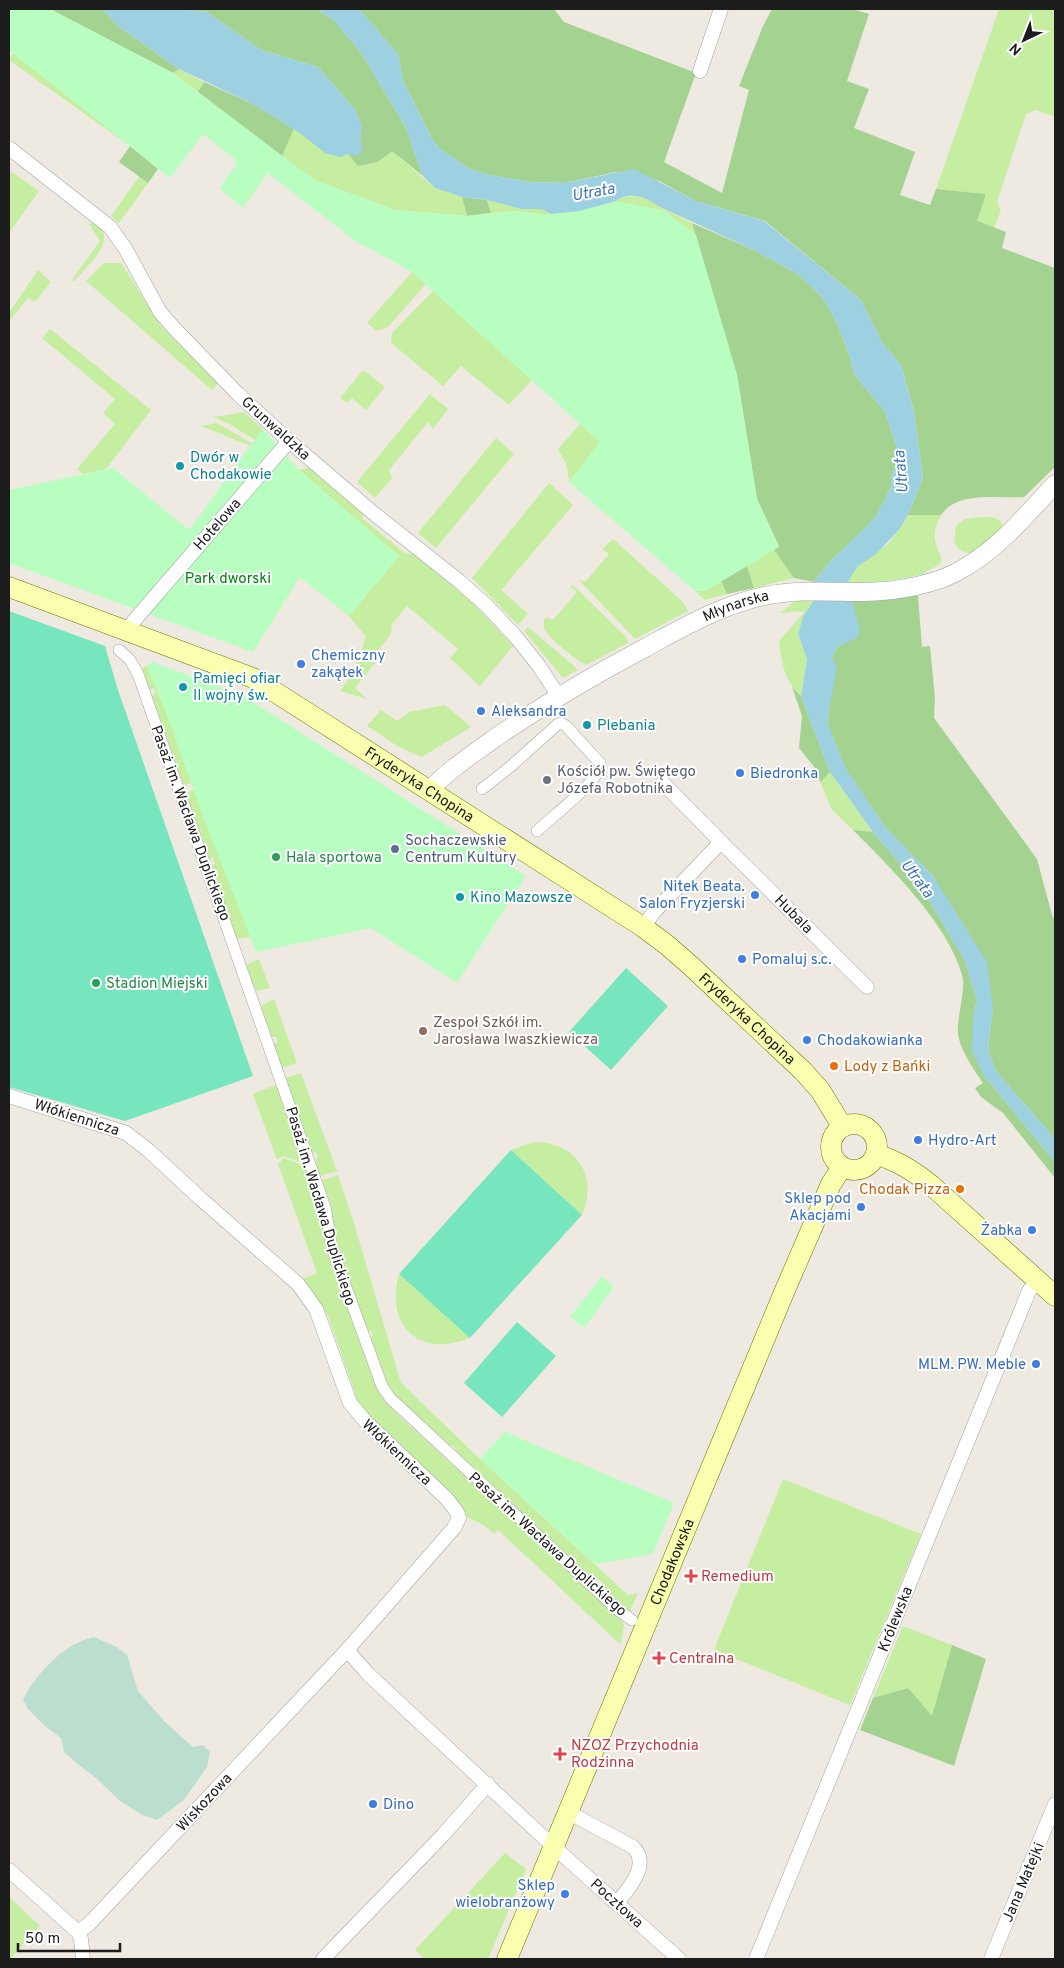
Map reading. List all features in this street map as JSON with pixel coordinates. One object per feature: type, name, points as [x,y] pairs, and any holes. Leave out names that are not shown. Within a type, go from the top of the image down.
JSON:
[{"type":"main road","name":"Fryderyka Chopina","points":[[9,587],[253,678],[643,927],[668,945],[803,1071],[820,1090],[842,1126]]},
{"type":"main road","points":[[859,1124],[869,1129],[875,1138],[876,1154],[870,1163],[862,1169],[852,1170],[842,1167],[833,1158],[830,1146],[834,1135],[842,1126],[859,1124]]},
{"type":"main road","points":[[876,1154],[910,1168],[1055,1296]]},
{"type":"main road","name":"Chodakowska","points":[[507,1959],[793,1273],[831,1184],[842,1167]]},
{"type":"street","points":[[700,71],[721,9]]},
{"type":"street","name":"Grunwaldzka","points":[[9,148],[110,227],[121,242],[160,312],[167,320],[238,394],[289,441],[372,512],[460,581],[487,606],[516,637],[539,666],[558,696]]},
{"type":"street","name":"Hotelowa","points":[[126,630],[289,441]]},
{"type":"street","name":"Młynarska","points":[[430,790],[455,766],[558,696],[691,623],[740,602],[765,596],[808,591],[866,592],[926,582],[963,569],[984,555],[1009,533],[1055,484]]},
{"type":"street","name":"Pasaż im. Wacława Duplickiego","points":[[118,650],[130,660],[138,674],[180,791],[322,1198],[327,1213],[333,1250],[382,1386],[390,1398],[611,1603],[632,1620]]},
{"type":"street","points":[[482,788],[510,767],[558,724],[561,723],[566,726],[600,763],[601,767],[590,784],[537,832]]},
{"type":"street","name":"Hubala","points":[[663,783],[867,987]]},
{"type":"street","points":[[643,927],[654,912],[721,842]]},
{"type":"street","name":"Włókiennicza","points":[[9,1096],[126,1132],[298,1284],[316,1309],[350,1403],[365,1422],[446,1498],[457,1512],[459,1518],[454,1528],[347,1650]]},
{"type":"street","name":"Królewska","points":[[756,1959],[1030,1291],[1038,1281]]},
{"type":"street","points":[[347,1650],[370,1675],[554,1847]]},
{"type":"street","name":"Wiskozowa","points":[[78,1932],[89,1924],[347,1650]]},
{"type":"street","points":[[323,1959],[443,1835],[488,1784]]},
{"type":"street","name":"Jana Matejki","points":[[991,1959],[1055,1804]]},
{"type":"street","points":[[568,1812],[633,1847],[640,1854],[641,1861],[638,1871],[630,1886],[617,1903]]},
{"type":"street","name":"Pocztowa","points":[[554,1847],[679,1959]]},
{"type":"street","points":[[9,1870],[78,1932],[81,1939],[83,1959]]},
{"type":"green space","points":[[9,9],[50,9],[173,73],[314,180],[395,210],[467,216],[515,211],[545,215],[580,211],[616,201],[664,211],[696,235],[737,375],[757,499],[779,547],[705,591],[695,591],[569,482],[600,442],[412,272],[354,240],[268,173],[243,208],[219,188],[235,167],[236,160],[203,134],[170,178],[13,53],[9,52]]},
{"type":"green space","points":[[50,9],[102,9],[119,27],[179,69],[173,73]]},
{"type":"green space","points":[[175,9],[316,9],[334,20],[362,54],[405,126],[423,176],[392,151],[378,162],[358,166],[348,154],[360,140],[362,126],[355,110],[318,67],[261,50],[207,12]]},
{"type":"green space","points":[[359,9],[554,9],[564,22],[696,73],[664,162],[722,193],[749,90],[739,86],[763,26],[772,9],[852,9],[869,14],[847,81],[869,89],[854,128],[915,152],[900,195],[930,205],[936,189],[986,194],[977,221],[1006,232],[1002,248],[1055,268],[1055,467],[1024,497],[979,497],[957,502],[948,507],[941,515],[908,515],[923,478],[914,412],[901,365],[882,342],[861,300],[765,221],[696,201],[659,181],[616,172],[565,183],[528,182],[485,174],[470,169],[440,149],[432,139],[403,81],[398,54]]},
{"type":"green space","points":[[999,9],[1055,9],[1055,117],[1035,110],[1026,114],[997,202],[1001,210],[994,228],[977,221],[986,194],[936,189]]},
{"type":"green space","points":[[13,53],[130,146],[9,60]]},
{"type":"green space","points":[[179,69],[204,82],[198,92],[173,73]]},
{"type":"green space","points":[[204,82],[253,104],[294,129],[282,156],[198,92]]},
{"type":"green space","points":[[294,129],[348,154],[358,166],[378,162],[392,151],[435,188],[462,197],[467,216],[395,210],[314,180],[282,156]]},
{"type":"green space","points":[[130,146],[158,169],[148,183],[119,162]]},
{"type":"green space","points":[[9,170],[39,191],[9,233]]},
{"type":"green space","points":[[139,177],[148,183],[119,223],[111,216]]},
{"type":"green space","points":[[638,196],[649,199],[658,206],[692,223],[696,235],[664,211],[616,201],[619,198]]},
{"type":"green space","points":[[462,197],[487,200],[491,213],[467,216]]},
{"type":"green space","points":[[487,200],[521,209],[541,209],[551,214],[515,211],[491,213]]},
{"type":"green space","points":[[95,222],[102,229],[103,245],[93,260],[74,281],[71,281],[100,241],[89,224]]},
{"type":"green space","points":[[692,223],[756,251],[799,275],[823,298],[837,323],[850,357],[854,374],[885,412],[896,445],[898,460],[891,477],[891,487],[876,517],[829,563],[814,582],[794,578],[774,550],[779,546],[757,499],[737,375]]},
{"type":"green space","points":[[104,263],[121,263],[161,326],[218,383],[212,390],[86,281]]},
{"type":"green space","points":[[38,270],[51,282],[35,302],[28,298],[10,320],[9,313]]},
{"type":"green space","points":[[412,272],[426,284],[388,327],[377,331],[367,323]]},
{"type":"green space","points":[[433,291],[532,380],[509,405],[461,366],[443,386],[391,343],[392,333]]},
{"type":"green space","points":[[50,329],[151,410],[106,469],[83,474],[77,469],[115,424],[103,413],[115,399],[42,338]]},
{"type":"green space","points":[[363,370],[385,387],[366,410],[352,398],[347,403],[340,398]]},
{"type":"green space","points":[[430,394],[448,409],[433,429],[428,422],[389,470],[392,478],[375,498],[357,482]]},
{"type":"green space","points":[[244,412],[263,429],[255,440],[214,417]]},
{"type":"green space","points":[[217,423],[253,444],[251,446],[201,426]]},
{"type":"green space","points":[[580,424],[600,442],[569,482],[567,466],[558,449]]},
{"type":"green space","name":"Park dworski","points":[[263,429],[299,470],[399,556],[349,616],[300,577],[253,652],[9,563],[10,490],[113,468],[189,530]]},
{"type":"green space","points":[[496,438],[514,454],[436,548],[418,533]]},
{"type":"green space","points":[[310,467],[364,511],[362,518],[406,554],[413,553],[473,603],[513,646],[480,686],[450,658],[458,649],[407,606],[392,624],[391,634],[378,651],[382,654],[355,688],[367,699],[340,691],[353,673],[366,637],[349,616],[399,556],[299,470]]},
{"type":"green space","points":[[549,483],[573,505],[501,590],[528,614],[518,625],[472,578]]},
{"type":"green space","points":[[908,515],[941,515],[935,533],[942,560],[939,565],[924,574],[905,578],[847,583],[858,566],[889,543]]},
{"type":"green space","points":[[991,517],[1000,520],[1003,527],[979,549],[973,552],[966,552],[960,549],[954,542],[956,526],[965,519]]},
{"type":"green space","points":[[613,539],[682,601],[688,611],[635,639],[578,579],[585,582],[609,554],[602,549]]},
{"type":"green space","points":[[774,550],[794,578],[754,588],[747,566]]},
{"type":"green space","points":[[747,566],[754,588],[727,594],[721,581]]},
{"type":"green space","points":[[721,581],[727,594],[705,600],[695,591],[705,591]]},
{"type":"green space","points":[[573,585],[627,638],[628,643],[586,665],[556,643],[544,627],[546,617],[553,620],[577,592],[570,587]]},
{"type":"green space","points":[[918,596],[922,647],[930,646],[935,698],[934,718],[1037,859],[1055,920],[1055,1139],[995,1070],[988,1049],[993,1008],[933,876],[885,827],[844,767],[827,722],[836,666],[832,658],[837,647],[846,642],[851,598]]},
{"type":"green space","points":[[807,597],[815,597],[803,617],[798,634],[807,659],[801,696],[787,678],[779,641],[805,611],[780,613],[794,602]]},
{"type":"green space","points":[[9,611],[105,646],[118,690],[253,1076],[125,1121],[9,1087]]},
{"type":"green space","points":[[528,627],[578,670],[563,678],[524,631]]},
{"type":"green space","points":[[152,662],[240,694],[526,876],[457,983],[371,928],[256,952],[201,811],[173,730],[147,666]]},
{"type":"green space","points":[[147,666],[173,730],[191,783],[184,786],[152,696],[155,694],[154,688],[150,690],[143,672],[143,668]]},
{"type":"green space","points":[[792,687],[801,696],[830,772],[820,782],[815,768],[799,748],[802,716]]},
{"type":"green space","points":[[445,705],[471,727],[422,757],[399,747],[367,726],[381,710],[397,721],[409,712]]},
{"type":"green space","points":[[830,772],[873,832],[853,830],[832,810],[820,782]]},
{"type":"green space","points":[[194,790],[251,937],[237,939],[211,866],[215,864],[213,858],[209,859],[186,793]]},
{"type":"green space","points":[[853,830],[873,832],[923,890],[965,961],[977,1000],[973,1019],[985,1077],[1055,1162],[1055,1178],[1003,1113],[981,1097],[975,1088],[983,1083],[966,1056],[958,1033],[963,989],[962,975],[955,956],[944,936],[916,897]]},
{"type":"green space","points":[[259,959],[270,988],[256,991],[246,965]]},
{"type":"green space","points":[[626,968],[668,1006],[611,1070],[569,1032]]},
{"type":"green space","points":[[274,999],[297,1063],[282,1068],[274,1044],[278,1042],[276,1037],[272,1037],[261,1006]]},
{"type":"green space","points":[[301,1073],[337,1171],[320,1176],[315,1159],[318,1158],[316,1152],[312,1153],[286,1078]]},
{"type":"green space","points":[[278,1084],[306,1164],[283,1156],[277,1160],[253,1094]]},
{"type":"green space","points":[[534,1142],[549,1143],[562,1148],[580,1164],[588,1187],[587,1200],[582,1215],[511,1150]]},
{"type":"green space","points":[[511,1150],[582,1215],[470,1338],[399,1274]]},
{"type":"green space","points":[[284,1158],[307,1167],[319,1203],[328,1252],[388,1404],[621,1619],[624,1625],[621,1645],[498,1530],[494,1534],[485,1526],[467,1517],[453,1496],[365,1414],[360,1407],[328,1316],[300,1280],[317,1273],[278,1164]]},
{"type":"green space","points":[[338,1175],[401,1383],[480,1459],[628,1595],[638,1593],[630,1611],[628,1612],[599,1586],[602,1583],[597,1578],[594,1581],[453,1452],[456,1448],[451,1445],[448,1447],[404,1407],[390,1389],[369,1338],[373,1336],[371,1331],[367,1332],[335,1241],[330,1202],[322,1180]]},
{"type":"green space","points":[[399,1274],[470,1338],[452,1343],[435,1344],[421,1340],[410,1333],[402,1322],[397,1309],[396,1292]]},
{"type":"green space","points":[[602,1276],[614,1287],[584,1328],[570,1317]]},
{"type":"green space","points":[[517,1322],[556,1356],[502,1417],[464,1383]]},
{"type":"green space","points":[[505,1432],[674,1503],[653,1554],[595,1564],[480,1459]]},
{"type":"green space","points":[[783,1479],[921,1534],[850,1705],[714,1650]]},
{"type":"green space","points":[[903,1626],[952,1645],[932,1717],[908,1688],[873,1698]]},
{"type":"green space","points":[[94,1637],[115,1646],[127,1655],[138,1691],[165,1722],[193,1747],[203,1745],[210,1752],[207,1767],[184,1800],[157,1820],[142,1815],[120,1801],[96,1778],[64,1752],[61,1738],[45,1726],[27,1708],[23,1699],[36,1679],[52,1660],[72,1646]]},
{"type":"green space","points":[[952,1645],[986,1659],[954,1766],[860,1730],[873,1698],[908,1688],[932,1716]]},
{"type":"green space","points":[[505,1853],[526,1869],[488,1959],[424,1959],[415,1950]]},
{"type":"green space","points":[[9,1897],[40,1926],[10,1959],[9,1959]]},
{"type":"water","points":[[102,9],[175,9],[207,12],[261,50],[318,67],[355,110],[362,126],[360,140],[363,151],[357,156],[348,154],[340,157],[325,153],[300,133],[253,104],[179,69],[119,27]]},
{"type":"water","name":"Utrata","points":[[316,9],[359,9],[398,54],[403,81],[432,139],[440,149],[470,169],[485,174],[528,182],[565,183],[634,169],[696,201],[764,221],[861,300],[882,342],[901,365],[914,413],[923,478],[908,515],[899,530],[875,555],[858,566],[847,583],[860,630],[858,637],[837,647],[832,658],[837,666],[827,722],[845,767],[885,827],[933,876],[987,962],[993,1008],[988,1049],[995,1070],[1055,1139],[1055,1162],[985,1077],[972,1052],[973,1019],[977,1000],[965,961],[923,890],[873,832],[830,772],[801,696],[807,659],[798,634],[803,617],[815,598],[814,582],[829,563],[876,517],[891,487],[891,477],[898,460],[896,445],[885,412],[854,374],[850,357],[837,323],[823,298],[799,275],[756,251],[638,196],[626,196],[616,201],[580,211],[551,214],[541,209],[521,209],[487,200],[462,197],[435,188],[423,176],[405,126],[362,54],[334,20]]},
{"type":"place","name":"Dwór w Chodakowie","points":[[180,466]]},
{"type":"place","name":"Chemiczny zakątek","points":[[301,664]]},
{"type":"place","name":"Pamięci ofiar II wojny św.","points":[[183,687]]},
{"type":"place","name":"Aleksandra","points":[[481,711]]},
{"type":"place","name":"Plebania","points":[[587,725]]},
{"type":"place","name":"Biedronka","points":[[740,773]]},
{"type":"place","name":"Kościół pw. Świętego Józefa Robotnika","points":[[547,780]]},
{"type":"place","name":"Sochaczewskie Centrum Kultury","points":[[395,849]]},
{"type":"place","name":"Hala sportowa","points":[[276,857]]},
{"type":"place","name":"Nitek Beata. Salon Fryzjerski","points":[[755,895]]},
{"type":"place","name":"Kino Mazowsze","points":[[460,897]]},
{"type":"place","name":"Pomaluj s.c.","points":[[742,959]]},
{"type":"place","name":"Stadion Miejski","points":[[96,983]]},
{"type":"place","name":"Zespoł Szkół im. Jarosława Iwaszkiewicza","points":[[423,1031]]},
{"type":"place","name":"Chodakowianka","points":[[807,1040]]},
{"type":"place","name":"Lody z Bańki","points":[[834,1066]]},
{"type":"place","name":"Hydro-Art","points":[[918,1140]]},
{"type":"place","name":"Chodak Pizza","points":[[960,1189]]},
{"type":"place","name":"Sklep pod Akacjami","points":[[861,1207]]},
{"type":"place","name":"Żabka","points":[[1032,1230]]},
{"type":"place","name":"MLM. PW. Meble","points":[[1036,1364]]},
{"type":"place","name":"Remedium","points":[[691,1576]]},
{"type":"place","name":"Centralna","points":[[659,1658]]},
{"type":"place","name":"NZOZ Przychodnia Rodzinna","points":[[560,1754]]},
{"type":"place","name":"Dino","points":[[373,1804]]},
{"type":"place","name":"Sklep wielobranżowy","points":[[565,1894]]}]
